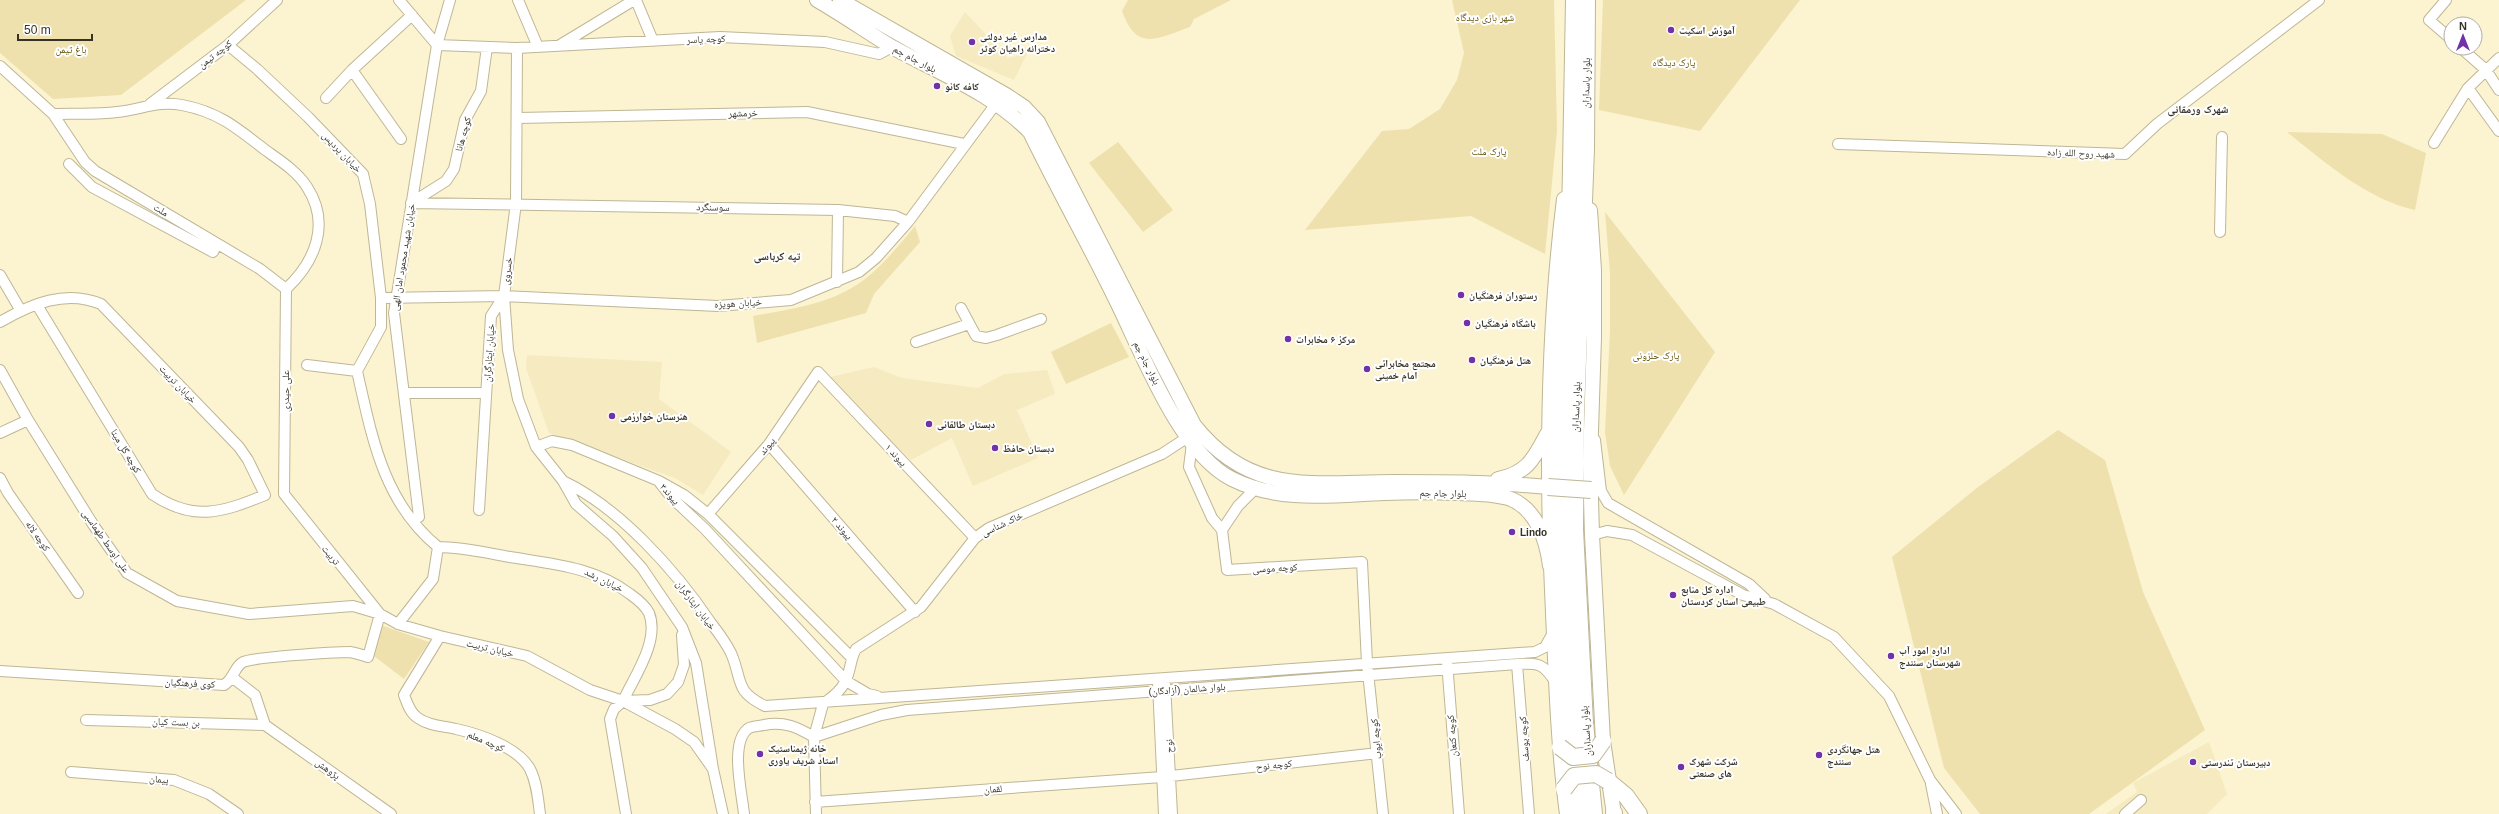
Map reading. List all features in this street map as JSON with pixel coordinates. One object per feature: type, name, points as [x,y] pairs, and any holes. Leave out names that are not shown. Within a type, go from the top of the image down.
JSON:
[{"type":"main road","name":"بلوار جام جم","points":[[817,0],[892,47],[960,82],[995,105],[1014,115],[1030,132],[1118,304],[1144,360],[1190,440],[1217,470],[1233,480],[1256,488],[1300,497],[1327,490],[1381,482],[1482,482],[1548,487]]},
{"type":"main road","name":"بلوار جام جم","points":[[840,0],[1006,95],[1024,107],[1038,122],[1194,425],[1205,440],[1235,464],[1255,473],[1327,490],[1439,492],[1492,495],[1512,500],[1529,513],[1540,528],[1548,549],[1550,566]]},
{"type":"main road","name":"بلوار پاسداران","points":[[1574,0],[1578,149],[1575,530],[1584,723],[1594,814]]},
{"type":"main road","name":"بلوار پاسداران","points":[[1580,814],[1570,717],[1562,530],[1562,412],[1587,0]]},
{"type":"main road","points":[[1578,149],[1594,270],[1591,427],[1592,535],[1603,741],[1614,814]]},
{"type":"main road","points":[[1567,814],[1560,747],[1556,683],[1550,566],[1548,487],[1555,270],[1578,149]]},
{"type":"main road","points":[[1482,482],[1522,472],[1533,459],[1549,430]]},
{"type":"main road","points":[[1548,487],[1591,490]]},
{"type":"main road","points":[[1560,747],[1573,757],[1593,755],[1603,741]]},
{"type":"main road","points":[[1564,789],[1574,776],[1596,774],[1608,780],[1626,796],[1639,814]]},
{"type":"street","name":"کوچه تیمن","points":[[150,104],[228,45],[277,0]]},
{"type":"street","points":[[399,0],[438,45]]},
{"type":"street","name":"خیابان شهید محمود امان الهی","points":[[419,517],[395,330],[396,297],[438,45],[450,0]]},
{"type":"street","points":[[559,46],[635,0],[653,41]]},
{"type":"street","name":"شهید روح الله زاده","points":[[1838,144],[2125,154],[2157,124],[2319,0]]},
{"type":"street","points":[[2443,32],[2430,20],[2446,0]]},
{"type":"street","points":[[521,1],[538,47]]},
{"type":"street","points":[[326,98],[352,70],[412,15]]},
{"type":"street","name":"کوچه یاسر","points":[[438,45],[517,48],[720,37],[825,42],[878,54],[892,47]]},
{"type":"street","name":"خیابان پردیس","points":[[228,45],[257,69],[308,117],[363,174],[370,204],[381,298],[381,327],[357,371]]},
{"type":"street","name":"کوچه هانا","points":[[411,203],[446,181],[454,170],[465,120],[480,90],[487,47]]},
{"type":"street","name":"خسروی","points":[[517,48],[518,118],[516,203],[504,296],[508,350],[518,399],[536,447],[563,481],[576,504],[612,536],[642,568],[682,627],[696,663],[713,769],[723,814]]},
{"type":"street","points":[[2470,56],[2486,71],[2499,90]]},
{"type":"street","points":[[2434,143],[2468,88],[2499,58]]},
{"type":"street","name":"ملت","points":[[0,66],[53,114],[85,162],[95,171],[218,244],[260,270],[286,289]]},
{"type":"street","points":[[352,70],[401,139]]},
{"type":"street","points":[[2468,88],[2499,131]]},
{"type":"street","points":[[53,114],[118,112],[150,104],[182,105],[227,120],[293,171],[306,186],[317,206],[319,229],[312,257],[300,276],[286,289]]},
{"type":"street","name":"خیابان هویزه","points":[[381,298],[504,296],[718,306],[792,300],[859,272],[876,258],[908,222],[943,176],[964,144],[995,105]]},
{"type":"street","name":"خرمشهر","points":[[518,118],[807,112],[964,144]]},
{"type":"street","points":[[2220,232],[2222,137]]},
{"type":"street","points":[[69,164],[92,187],[213,252],[218,244]]},
{"type":"street","name":"سوسنگرد","points":[[411,203],[516,203],[838,210],[895,216],[908,222]]},
{"type":"street","points":[[837,282],[838,210]]},
{"type":"street","points":[[0,275],[21,311]]},
{"type":"street","name":"علی حیدری","points":[[284,494],[286,289]]},
{"type":"street","name":"خیابان ایثارگران","points":[[479,510],[491,316],[504,296]]},
{"type":"street","name":"خیابان تربیت","points":[[0,322],[21,311],[54,298],[72,297],[89,299],[101,304],[239,447],[248,460],[265,495]]},
{"type":"street","name":"کوچه گل مینا","points":[[37,305],[152,494],[170,506],[191,512],[219,511],[265,495]]},
{"type":"street","points":[[961,308],[976,336],[986,338],[1041,319]]},
{"type":"street","points":[[916,342],[970,324]]},
{"type":"street","points":[[306,365],[357,371],[382,470],[396,497],[420,532],[438,547],[433,579],[398,624]]},
{"type":"street","name":"علی اوسط طهماسبی","points":[[0,370],[28,420],[94,526],[127,573],[178,601],[249,614],[353,606]]},
{"type":"street","name":"پیوند","points":[[708,514],[769,444],[818,372]]},
{"type":"street","name":"پیوند ۱","points":[[818,372],[975,538]]},
{"type":"street","points":[[404,393],[486,393]]},
{"type":"street","points":[[0,433],[28,420]]},
{"type":"street","points":[[1591,427],[1597,449],[1601,491],[1608,503],[1749,584],[1764,599],[1834,638],[1889,696],[1930,780],[1956,814]]},
{"type":"street","points":[[1190,440],[1189,468],[1212,518],[1222,530],[1238,506],[1256,488]]},
{"type":"street","name":"خاک شناسی","points":[[851,657],[856,649],[921,608],[975,538],[989,528],[1162,454],[1190,440]]},
{"type":"street","points":[[536,447],[552,441],[572,446],[658,481]]},
{"type":"street","name":"پیوند ۲","points":[[769,444],[915,612]]},
{"type":"street","name":"کوچه لاله","points":[[0,478],[4,494],[78,593]]},
{"type":"street","name":"خیابان ایثارگران","points":[[563,481],[582,490],[621,520],[685,588],[731,653],[739,681],[749,698],[765,706],[823,704]]},
{"type":"street","name":"پیوند۳","points":[[658,481],[684,495],[708,514],[851,657]]},
{"type":"street","name":"پیوند۳","points":[[658,481],[672,498],[705,529],[846,681],[868,694],[887,697]]},
{"type":"street","name":"تربیت","points":[[284,494],[380,614]]},
{"type":"street","name":"کوچه موسی","points":[[1222,530],[1228,570],[1362,562]]},
{"type":"street","points":[[1592,535],[1607,531],[1632,534],[1743,595],[1764,599]]},
{"type":"street","points":[[1674,557],[1680,545]]},
{"type":"street","name":"خیابان رشد","points":[[438,547],[572,566],[594,573],[618,585],[640,601],[649,613],[651,630],[649,646],[623,701],[614,709],[610,719],[611,738],[626,814]]},
{"type":"street","name":"کوچه ایوب","points":[[1362,562],[1367,663],[1378,753],[1383,814]]},
{"type":"street","name":"خیابان تربیت","points":[[353,606],[380,614],[398,624],[440,636],[526,656],[590,690],[623,701]]},
{"type":"street","points":[[266,725],[255,695],[233,678],[238,666],[244,662],[260,659],[349,652],[368,657],[380,614]]},
{"type":"street","points":[[623,701],[650,700],[667,694],[678,682],[684,665],[682,627]]},
{"type":"street","name":"بلوار شالمان (آزادگان)","points":[[823,704],[887,697],[1535,652],[1545,647],[1554,633]]},
{"type":"street","name":"کوچه معلم","points":[[440,636],[404,695],[411,711],[418,718],[431,724],[468,732],[517,755],[529,767],[535,779],[540,814]]},
{"type":"street","points":[[816,814],[814,737],[823,704],[838,693],[846,681],[851,657]]},
{"type":"street","name":"کوچه کنعان","points":[[1446,658],[1459,814]]},
{"type":"street","name":"بلوار شالمان (آزادگان)","points":[[814,737],[882,715],[907,710],[1447,669],[1537,663],[1547,669],[1556,683]]},
{"type":"street","name":"کوچه یوسف","points":[[1517,664],[1529,814]]},
{"type":"street","name":"کوی فرهنگیان","points":[[0,672],[224,685],[233,678]]},
{"type":"street","points":[[1161,678],[1166,776],[1164,814]]},
{"type":"street","points":[[1031,688],[1032,701]]},
{"type":"street","points":[[623,701],[675,729],[694,742],[713,769]]},
{"type":"street","name":"بن بست کیان","points":[[86,720],[266,725]]},
{"type":"street","points":[[744,814],[738,754],[740,738],[750,728],[789,723],[814,737]]},
{"type":"street","name":"پژوهش","points":[[266,725],[391,814]]},
{"type":"street","name":"کوچه نوح","points":[[1166,776],[1378,753]]},
{"type":"street","name":"پیمان","points":[[71,772],[174,780],[209,794],[238,814]]},
{"type":"street","points":[[1166,776],[1172,814]]},
{"type":"street","name":"لقمان","points":[[815,802],[1166,776]]},
{"type":"street","points":[[1930,780],[1937,814]]},
{"type":"street","points":[[2125,814],[2141,800]]},
{"type":"shaded area","name":"مدارس غیر دولتی دخترانه راهیان کوثر","points":[[965,12],[1008,58],[1017,56],[1026,47],[1028,52],[1014,80],[956,56],[950,36]]},
{"type":"shaded area","name":"هنرستان خوارزمی","points":[[527,355],[662,362],[659,399],[731,452],[703,495],[675,478],[549,433],[526,368]]},
{"type":"shaded area","name":"دبستان طالقانی","points":[[874,367],[902,378],[978,388],[1004,374],[1047,370],[1055,394],[1017,410],[1038,458],[973,486],[952,438],[911,460],[845,397],[830,377]]},
{"type":"shaded area","name":"دبیرستان تندرستی","points":[[2209,742],[2227,794],[2207,814],[2106,814],[2137,792],[2133,783]]},
{"type":"green space","name":"باغ تیمن","points":[[0,0],[246,0],[121,95],[53,99],[0,53]]},
{"type":"green space","points":[[1128,0],[1231,0],[1194,19],[1190,27],[1158,38],[1150,39],[1134,33],[1128,24],[1122,11]]},
{"type":"green space","name":"پارک ملت","points":[[1452,0],[1554,0],[1557,131],[1545,254],[1471,216],[1305,230],[1382,131],[1409,129],[1440,109],[1457,80],[1464,53]]},
{"type":"green space","name":"پارک دیدگاه","points":[[1603,0],[1800,0],[1700,131],[1599,110]]},
{"type":"green space","points":[[2287,132],[2382,134],[2426,153],[2415,210],[2397,205],[2363,189],[2331,167]]},
{"type":"green space","points":[[1118,142],[1173,210],[1143,232],[1089,163]]},
{"type":"green space","name":"پارک حلزونی","points":[[1605,212],[1715,352],[1624,495],[1610,466],[1605,432],[1610,331],[1610,273]]},
{"type":"green space","points":[[915,226],[920,242],[874,294],[866,313],[757,343],[753,316],[812,304],[846,291],[875,271]]},
{"type":"green space","points":[[1111,323],[1129,357],[1066,384],[1051,352]]},
{"type":"green space","points":[[2058,430],[2105,460],[2143,592],[2205,730],[2089,814],[1980,814],[1944,768],[1892,557],[1978,487]]},
{"type":"green space","points":[[378,624],[429,642],[404,679],[370,653]]},
{"type":"place","name":"آموزش اسکیت","points":[[1671,30]]},
{"type":"place","name":"مدارس غیر دولتی دخترانه راهیان کوثر","points":[[972,42]]},
{"type":"place","name":"کافه کانو","points":[[937,86]]},
{"type":"place","name":"رستوران فرهنگیان","points":[[1461,295]]},
{"type":"place","name":"باشگاه فرهنگیان","points":[[1467,323]]},
{"type":"place","name":"مرکز ۶ مخابرات","points":[[1288,339]]},
{"type":"place","name":"هتل فرهنگیان","points":[[1472,360]]},
{"type":"place","name":"مجتمع مخابراتی امام خمینی","points":[[1367,369]]},
{"type":"place","name":"هنرستان خوارزمی","points":[[612,416]]},
{"type":"place","name":"دبستان طالقانی","points":[[929,424]]},
{"type":"place","name":"دبستان حافظ","points":[[995,448]]},
{"type":"place","name":"Lindo","points":[[1512,532]]},
{"type":"place","name":"اداره کل منابع طبیعی استان کردستان","points":[[1673,595]]},
{"type":"place","name":"اداره امور آب شهرستان سنندج","points":[[1891,656]]},
{"type":"place","name":"خانه ژیمناستیک استاد شریف یاوری","points":[[760,754]]},
{"type":"place","name":"هتل جهانگردی سنندج","points":[[1819,755]]},
{"type":"place","name":"دبیرستان تندرستی","points":[[2193,762]]},
{"type":"place","name":"شرکت شهرک های صنعتی","points":[[1681,767]]},
{"type":"district","name":"شهرک ورمقانی","points":[[2198,109]]},
{"type":"district","name":"تپه کرباسی","points":[[777,256]]},
{"type":"park label","name":"شهر بازی دیدگاه","points":[[1485,17]]}]
